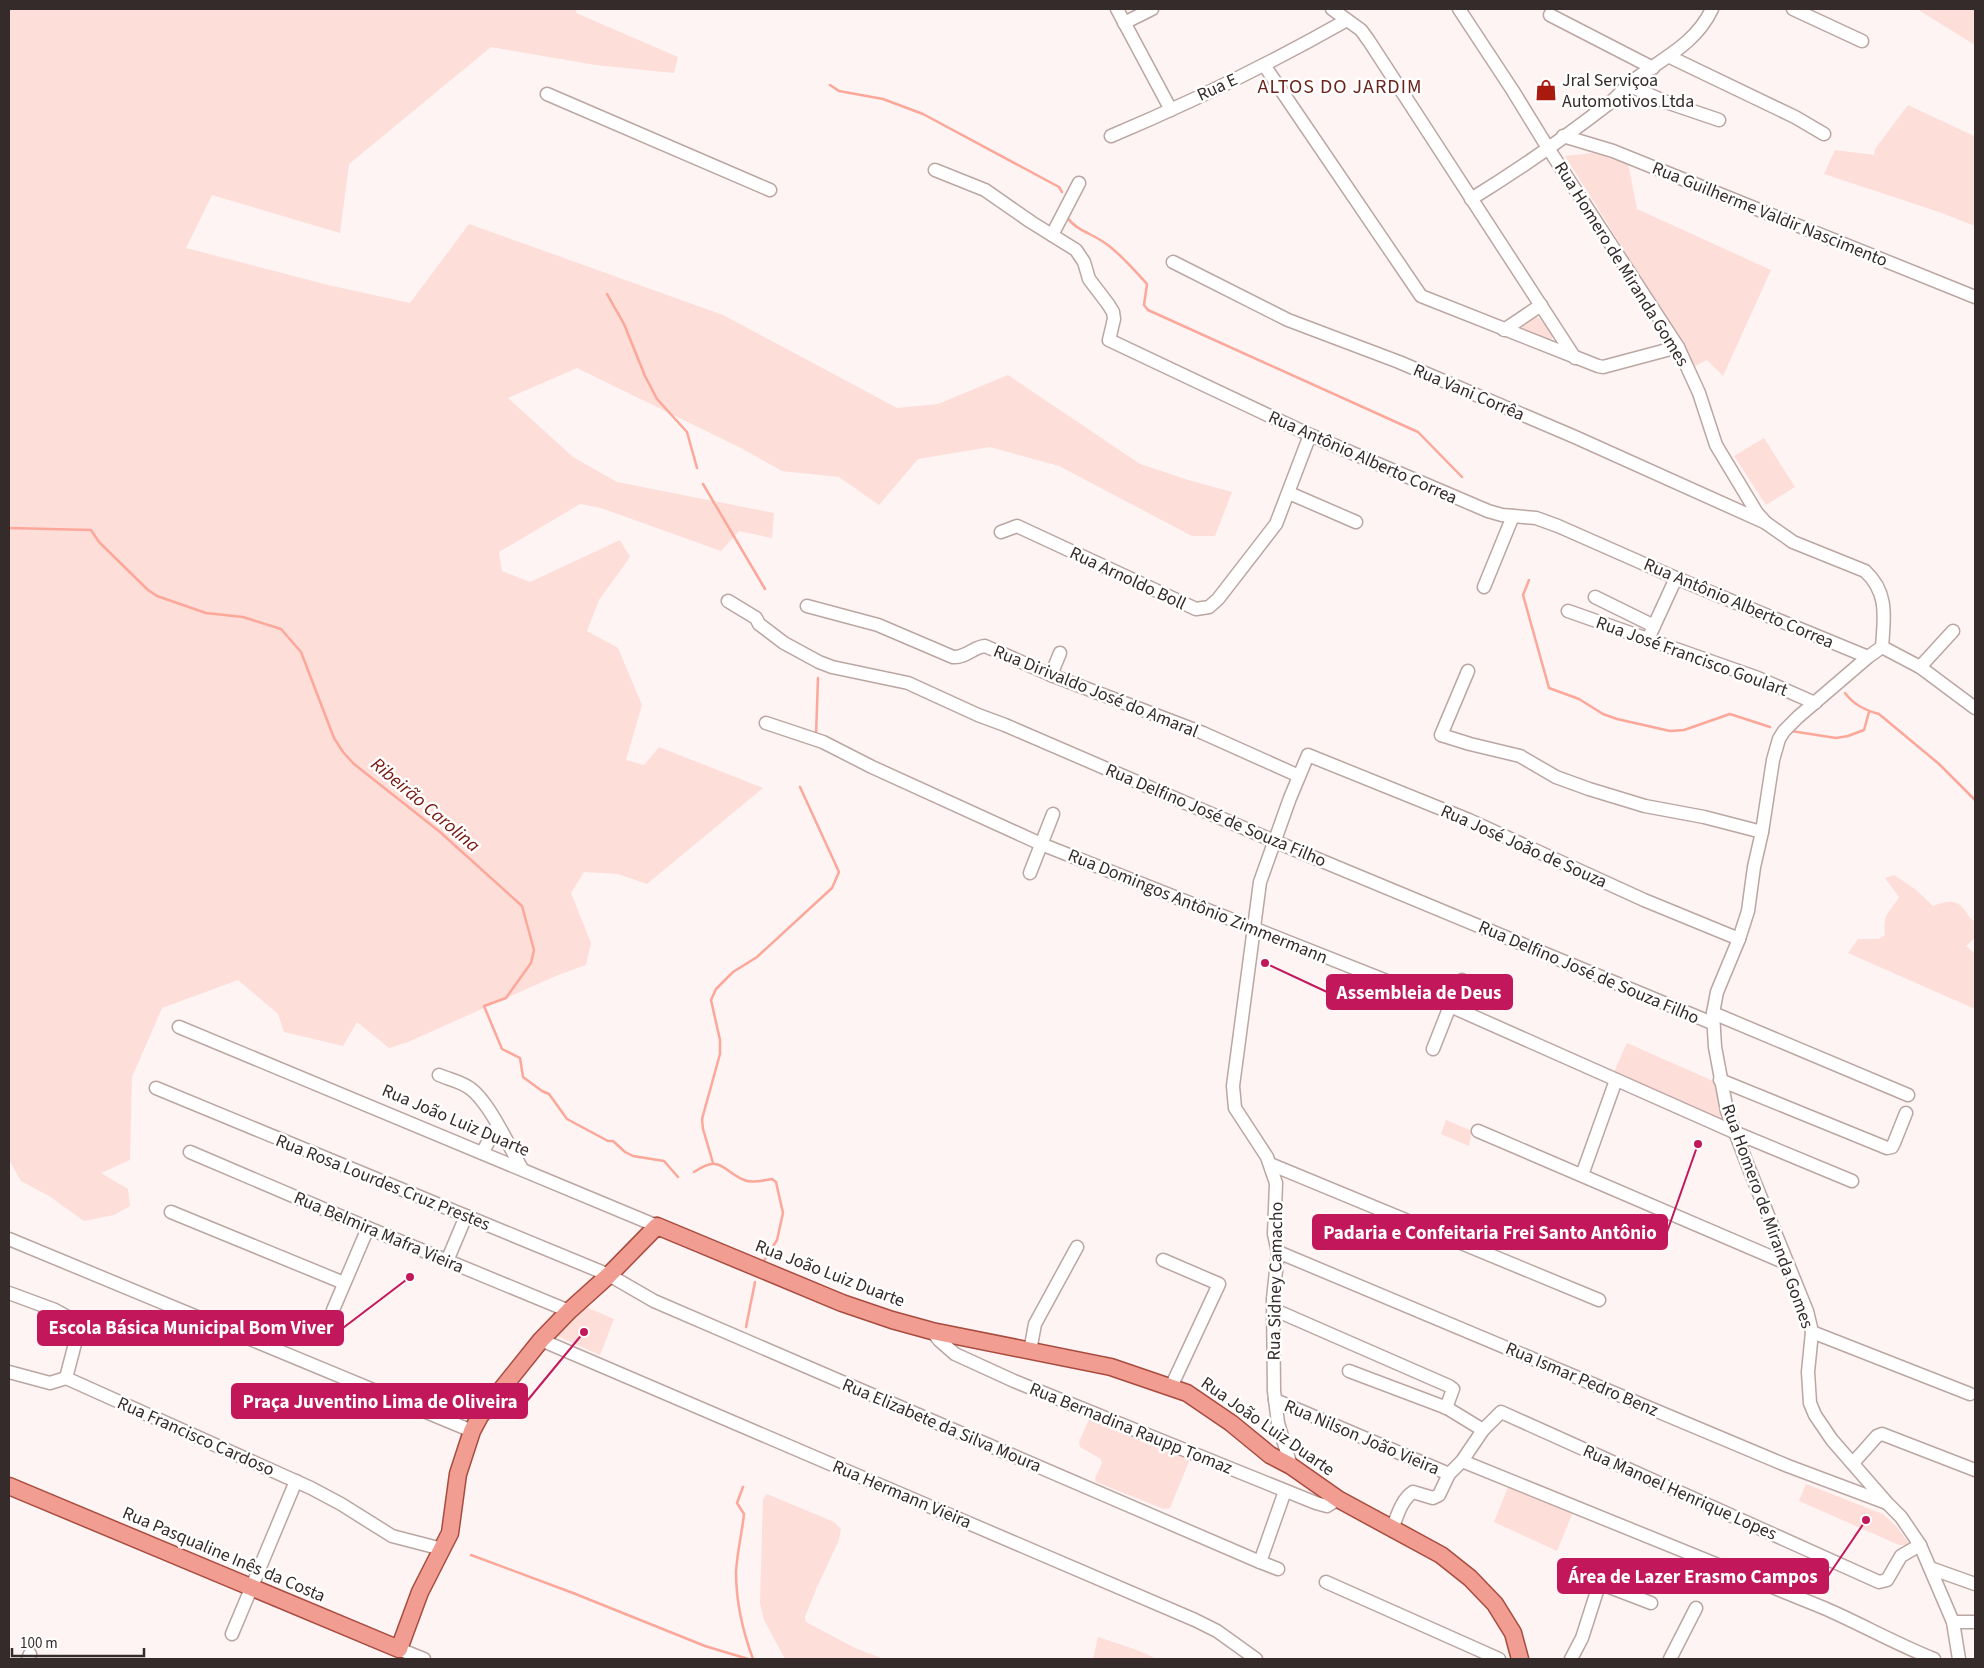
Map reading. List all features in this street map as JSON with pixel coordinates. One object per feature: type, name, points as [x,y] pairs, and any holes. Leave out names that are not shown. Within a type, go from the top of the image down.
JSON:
[{"type":"main road","points":[[399,1649],[420,1592],[450,1533],[458,1474],[472,1431],[485,1408],[569,1311],[609,1275],[658,1226]]},
{"type":"main road","name":"Rua João Luiz Duarte","points":[[658,1226],[849,1306],[932,1331],[1110,1367],[1171,1387],[1198,1400],[1231,1423],[1270,1455],[1291,1466],[1338,1499],[1441,1555],[1481,1589],[1507,1620],[1513,1633],[1520,1659]]},
{"type":"main road","name":"Rua Pasqualine Inês da Costa","points":[[9,1486],[399,1649]]},
{"type":"street","points":[[1118,9],[1172,110]]},
{"type":"street","points":[[1124,23],[1152,9]]},
{"type":"street","points":[[1332,9],[1361,30],[1369,41],[1575,358]]},
{"type":"street","name":"Rua Homero de Miranda Gomes","points":[[1459,9],[1678,347],[1698,393],[1716,446],[1750,502],[1766,523],[1793,542],[1853,565],[1865,572],[1874,580],[1884,605],[1882,647],[1791,724],[1779,739],[1772,760],[1748,911],[1739,939],[1721,980],[1712,1018],[1720,1080],[1734,1132],[1807,1311],[1812,1332],[1808,1372],[1810,1403],[1815,1415],[1832,1440],[1901,1517],[1920,1545],[1953,1622],[1959,1659]]},
{"type":"street","points":[[1471,199],[1548,148],[1614,100],[1628,85],[1670,57],[1697,34],[1712,9]]},
{"type":"street","points":[[1793,9],[1862,41]]},
{"type":"street","points":[[1550,15],[1653,68]]},
{"type":"street","name":"Rua E","points":[[1112,136],[1172,110],[1264,65],[1347,20]]},
{"type":"street","points":[[1670,57],[1796,117],[1824,134]]},
{"type":"street","points":[[1264,65],[1420,296],[1598,366],[1604,367],[1678,347]]},
{"type":"street","points":[[1628,85],[1666,102],[1719,120]]},
{"type":"street","points":[[547,94],[770,190]]},
{"type":"street","name":"Rua Guilherme Valdir Nascimento","points":[[1563,136],[1613,151],[1975,297]]},
{"type":"street","name":"Rua Antônio Alberto Correa","points":[[935,170],[984,190],[1080,255],[1088,279],[1108,304],[1114,319],[1109,340],[1310,436],[1488,511],[1530,517],[1558,526],[1676,578],[1868,657]]},
{"type":"street","points":[[1052,235],[1079,183]]},
{"type":"street","name":"Rua Vani Corrêa","points":[[1172,262],[1288,320],[1434,377],[1575,437],[1766,523]]},
{"type":"street","points":[[1504,330],[1541,305]]},
{"type":"street","name":"Rua Arnoldo Boll","points":[[1000,532],[1017,526],[1196,609],[1203,609],[1209,607],[1218,599],[1276,524],[1310,436]]},
{"type":"street","points":[[1289,493],[1356,522]]},
{"type":"street","points":[[1484,587],[1513,516]]},
{"type":"street","points":[[1648,639],[1676,578]]},
{"type":"street","points":[[1595,597],[1654,626]]},
{"type":"street","name":"Rua Delfino José de Souza Filho","points":[[728,602],[756,618],[759,624],[784,643],[819,662],[832,667],[908,683],[978,715],[1274,841],[1908,1095]]},
{"type":"street","name":"Rua Dirivaldo José do Amaral","points":[[807,606],[878,625],[953,657],[962,656],[977,648],[986,646],[1052,675],[1203,733],[1298,776]]},
{"type":"street","name":"Rua José Francisco Goulart","points":[[1568,611],[1758,678],[1815,703]]},
{"type":"street","points":[[1920,668],[1953,631]]},
{"type":"street","points":[[1882,647],[1920,668],[1975,708]]},
{"type":"street","points":[[1052,675],[1060,653]]},
{"type":"street","points":[[1468,671],[1441,735],[1520,756],[1556,777],[1645,806],[1704,817],[1762,832]]},
{"type":"street","name":"Rua Domingos Antônio Zimmermann","points":[[766,723],[822,742],[872,767],[1041,844],[1450,1006],[1734,1132],[1852,1181]]},
{"type":"street","name":"Rua Sidney Camacho","points":[[1291,1466],[1278,1423],[1273,1379],[1274,1286],[1278,1252],[1274,1234],[1276,1183],[1270,1164],[1235,1108],[1232,1094],[1255,928],[1258,890],[1298,776],[1308,756]]},
{"type":"street","name":"Rua José João de Souza","points":[[1308,756],[1469,820],[1644,900],[1739,939]]},
{"type":"street","points":[[1030,874],[1053,814]]},
{"type":"street","points":[[1433,1049],[1462,980]]},
{"type":"street","name":"Rua João Luiz Duarte","points":[[179,1026],[658,1226]]},
{"type":"street","points":[[439,1075],[468,1087],[475,1092],[522,1169]]},
{"type":"street","points":[[1582,1176],[1616,1080]]},
{"type":"street","points":[[1720,1080],[1887,1148],[1892,1147],[1906,1113]]},
{"type":"street","name":"Rua Rosa Lourdes Cruz Prestes","points":[[156,1088],[609,1275]]},
{"type":"street","points":[[482,1153],[497,1126]]},
{"type":"street","points":[[1478,1131],[1788,1264]]},
{"type":"street","points":[[1748,1166],[1755,1152],[1766,1145]]},
{"type":"street","name":"Rua Belmira Mafra Vieira","points":[[190,1152],[569,1311]]},
{"type":"street","points":[[1270,1164],[1599,1300]]},
{"type":"street","points":[[171,1212],[344,1283]]},
{"type":"street","points":[[447,1261],[466,1216]]},
{"type":"street","points":[[333,1310],[368,1228]]},
{"type":"street","points":[[9,1239],[472,1431]]},
{"type":"street","points":[[1030,1351],[1035,1324],[1077,1247]]},
{"type":"street","name":"Rua Ismar Pedro Benz","points":[[1278,1252],[1788,1466],[1887,1503]]},
{"type":"street","points":[[1163,1260],[1218,1284],[1171,1387]]},
{"type":"street","name":"Rua Elizabete da Silva Moura","points":[[609,1275],[654,1301],[1260,1562],[1278,1568]]},
{"type":"street","points":[[9,1293],[56,1310],[75,1322],[78,1332],[66,1378],[50,1383],[9,1372]]},
{"type":"street","points":[[1274,1310],[1450,1386],[1453,1389],[1446,1408]]},
{"type":"street","name":"Rua Bernadina Raupp Tomaz","points":[[932,1331],[955,1354],[1014,1381],[1322,1505],[1332,1504],[1338,1499]]},
{"type":"street","points":[[1812,1332],[1970,1394]]},
{"type":"street","name":"Rua Hermann Vieira","points":[[542,1340],[1195,1620],[1217,1631],[1256,1659]]},
{"type":"street","points":[[1349,1371],[1446,1408],[1483,1430]]},
{"type":"street","name":"Rua Francisco Cardoso","points":[[66,1378],[296,1481],[334,1500],[392,1536],[442,1550]]},
{"type":"street","name":"Rua Nilson João Vieira","points":[[1275,1400],[1449,1474]]},
{"type":"street","name":"Rua Manoel Henrique Lopes","points":[[1392,1529],[1408,1496],[1413,1492],[1433,1498],[1439,1495],[1449,1474],[1462,1461],[1483,1430],[1501,1412],[1879,1582],[1887,1580],[1900,1556],[1920,1545]]},
{"type":"street","points":[[1853,1463],[1877,1436],[1882,1434],[1975,1470]]},
{"type":"street","points":[[1462,1461],[1853,1620],[1903,1647],[1934,1659]]},
{"type":"street","points":[[232,1634],[296,1481]]},
{"type":"street","points":[[1260,1562],[1285,1491]]},
{"type":"street","points":[[1930,1568],[1975,1584]]},
{"type":"street","points":[[1326,1582],[1499,1659]]},
{"type":"street","points":[[1571,1659],[1582,1638],[1598,1588],[1604,1585],[1651,1603]]},
{"type":"street","points":[[1670,1659],[1696,1608]]},
{"type":"street","points":[[1953,1622],[1975,1622]]},
{"type":"street","name":"Rua Pasqualine Inês da Costa","points":[[399,1649],[424,1659]]},
{"type":"shaded area","points":[[9,9],[577,9],[576,13],[678,57],[674,73],[596,65],[491,47],[349,164],[340,233],[212,195],[186,248],[328,285],[410,303],[469,224],[723,315],[897,408],[938,404],[1008,375],[1140,464],[1232,492],[1215,536],[1192,536],[1059,466],[990,447],[918,459],[879,505],[839,477],[782,471],[741,448],[577,368],[508,398],[573,457],[617,482],[774,513],[772,538],[739,531],[721,551],[601,508],[580,504],[499,552],[502,571],[530,582],[620,540],[630,557],[599,600],[587,631],[618,648],[642,705],[626,760],[644,765],[659,747],[763,788],[647,884],[618,874],[584,872],[571,893],[591,943],[586,965],[558,975],[408,1042],[389,1048],[357,1022],[343,1046],[284,1032],[278,1014],[238,980],[162,1008],[132,1077],[130,1160],[101,1173],[128,1189],[130,1206],[114,1215],[84,1221],[49,1196],[21,1181],[9,1160]]},
{"type":"shaded area","points":[[1917,9],[1975,9],[1975,45]]},
{"type":"shaded area","points":[[1908,105],[1974,136],[1975,133],[1975,226],[1939,212],[1824,174],[1835,150],[1874,155],[1875,149]]},
{"type":"shaded area","points":[[1592,153],[1628,163],[1637,209],[1771,270],[1723,376],[1707,360],[1693,367],[1683,344],[1565,156]]},
{"type":"shaded area","points":[[1535,317],[1542,319],[1553,336],[1550,341],[1521,329]]},
{"type":"shaded area","points":[[1764,438],[1795,487],[1766,505],[1734,456]]},
{"type":"shaded area","points":[[1894,875],[1915,889],[1933,906],[1947,902],[1959,904],[1970,918],[1975,921],[1975,938],[1966,946],[1975,954],[1975,1009],[1848,953],[1858,939],[1879,939],[1885,935],[1886,917],[1899,897],[1885,878]]},
{"type":"shaded area","points":[[1627,1043],[1713,1081],[1724,1121],[1614,1072]]},
{"type":"shaded area","points":[[1446,1120],[1472,1131],[1469,1146],[1441,1134]]},
{"type":"shaded area","points":[[584,1306],[614,1319],[600,1355],[557,1336],[562,1328]]},
{"type":"shaded area","points":[[1095,1416],[1189,1454],[1190,1459],[1170,1508],[1164,1509],[1096,1482],[1095,1478],[1102,1463],[1101,1459],[1080,1447],[1079,1442],[1089,1419]]},
{"type":"shaded area","points":[[1806,1484],[1883,1514],[1897,1527],[1910,1545],[1899,1545],[1799,1501]]},
{"type":"shaded area","points":[[1508,1487],[1573,1512],[1557,1551],[1494,1522]]},
{"type":"shaded area","points":[[767,1494],[834,1522],[841,1529],[839,1540],[805,1617],[806,1622],[855,1648],[884,1659],[785,1659],[764,1620],[760,1603],[763,1499]]},
{"type":"shaded area","points":[[1098,1637],[1137,1650],[1157,1659],[1093,1659]]},
{"type":"waterway","points":[[830,85],[839,91],[883,99],[923,114],[1059,187],[1062,192]]},
{"type":"waterway","points":[[1067,217],[1084,232],[1111,247],[1147,284],[1144,305],[1148,310],[1418,432],[1462,477]]},
{"type":"waterway","points":[[607,294],[624,324],[645,376],[657,399],[687,432],[697,468]]},
{"type":"waterway","points":[[703,484],[765,589]]},
{"type":"waterway","name":"Ribeirão Carolina","points":[[9,528],[91,530],[99,542],[148,590],[157,596],[206,613],[243,617],[281,629],[301,652],[334,738],[343,752],[354,764],[440,832],[522,906],[534,950],[531,963],[506,998],[484,1006],[502,1049],[520,1058],[523,1077],[549,1094],[567,1119],[608,1141],[613,1141],[625,1152],[633,1156],[664,1161],[678,1177]]},
{"type":"waterway","points":[[1529,580],[1523,595],[1549,688],[1579,699],[1603,714],[1617,719],[1670,731],[1684,730],[1730,714],[1770,727]]},
{"type":"waterway","points":[[816,735],[818,678]]},
{"type":"waterway","points":[[1845,693],[1860,706],[1879,714],[1939,764],[1975,800]]},
{"type":"waterway","points":[[1791,731],[1836,738],[1848,736],[1864,730],[1869,712]]},
{"type":"waterway","points":[[713,1163],[702,1119],[720,1054],[720,1040],[711,1000],[716,989],[733,972],[757,957],[832,888],[839,872],[800,787]]},
{"type":"waterway","name":"Ribeirão Carolina","points":[[694,1172],[710,1164],[716,1164],[747,1181],[755,1182],[772,1179],[776,1182],[783,1213],[777,1240],[763,1262]]},
{"type":"waterway","name":"Ribeirão Carolina","points":[[746,1327],[755,1282]]},
{"type":"waterway","name":"Ribeirão Carolina","points":[[743,1487],[737,1503],[744,1514],[736,1583],[741,1617],[753,1659]]},
{"type":"waterway","points":[[471,1555],[573,1593],[705,1646],[748,1659]]},
{"type":"place","name":"Jral Serviçoa Automotivos Ltda","points":[[1546,90]]},
{"type":"place","name":"Assembleia de Deus","points":[[1265,963]]},
{"type":"place","name":"Padaria e Confeitaria Frei Santo Antônio","points":[[1698,1144]]},
{"type":"place","name":"Escola Básica Municipal Bom Viver","points":[[410,1277]]},
{"type":"place","name":"Praça Juventino Lima de Oliveira","points":[[584,1332]]},
{"type":"place","name":"Área de Lazer Erasmo Campos","points":[[1866,1520]]},
{"type":"district","name":"ALTOS DO JARDIM","points":[[1340,86]]}]
